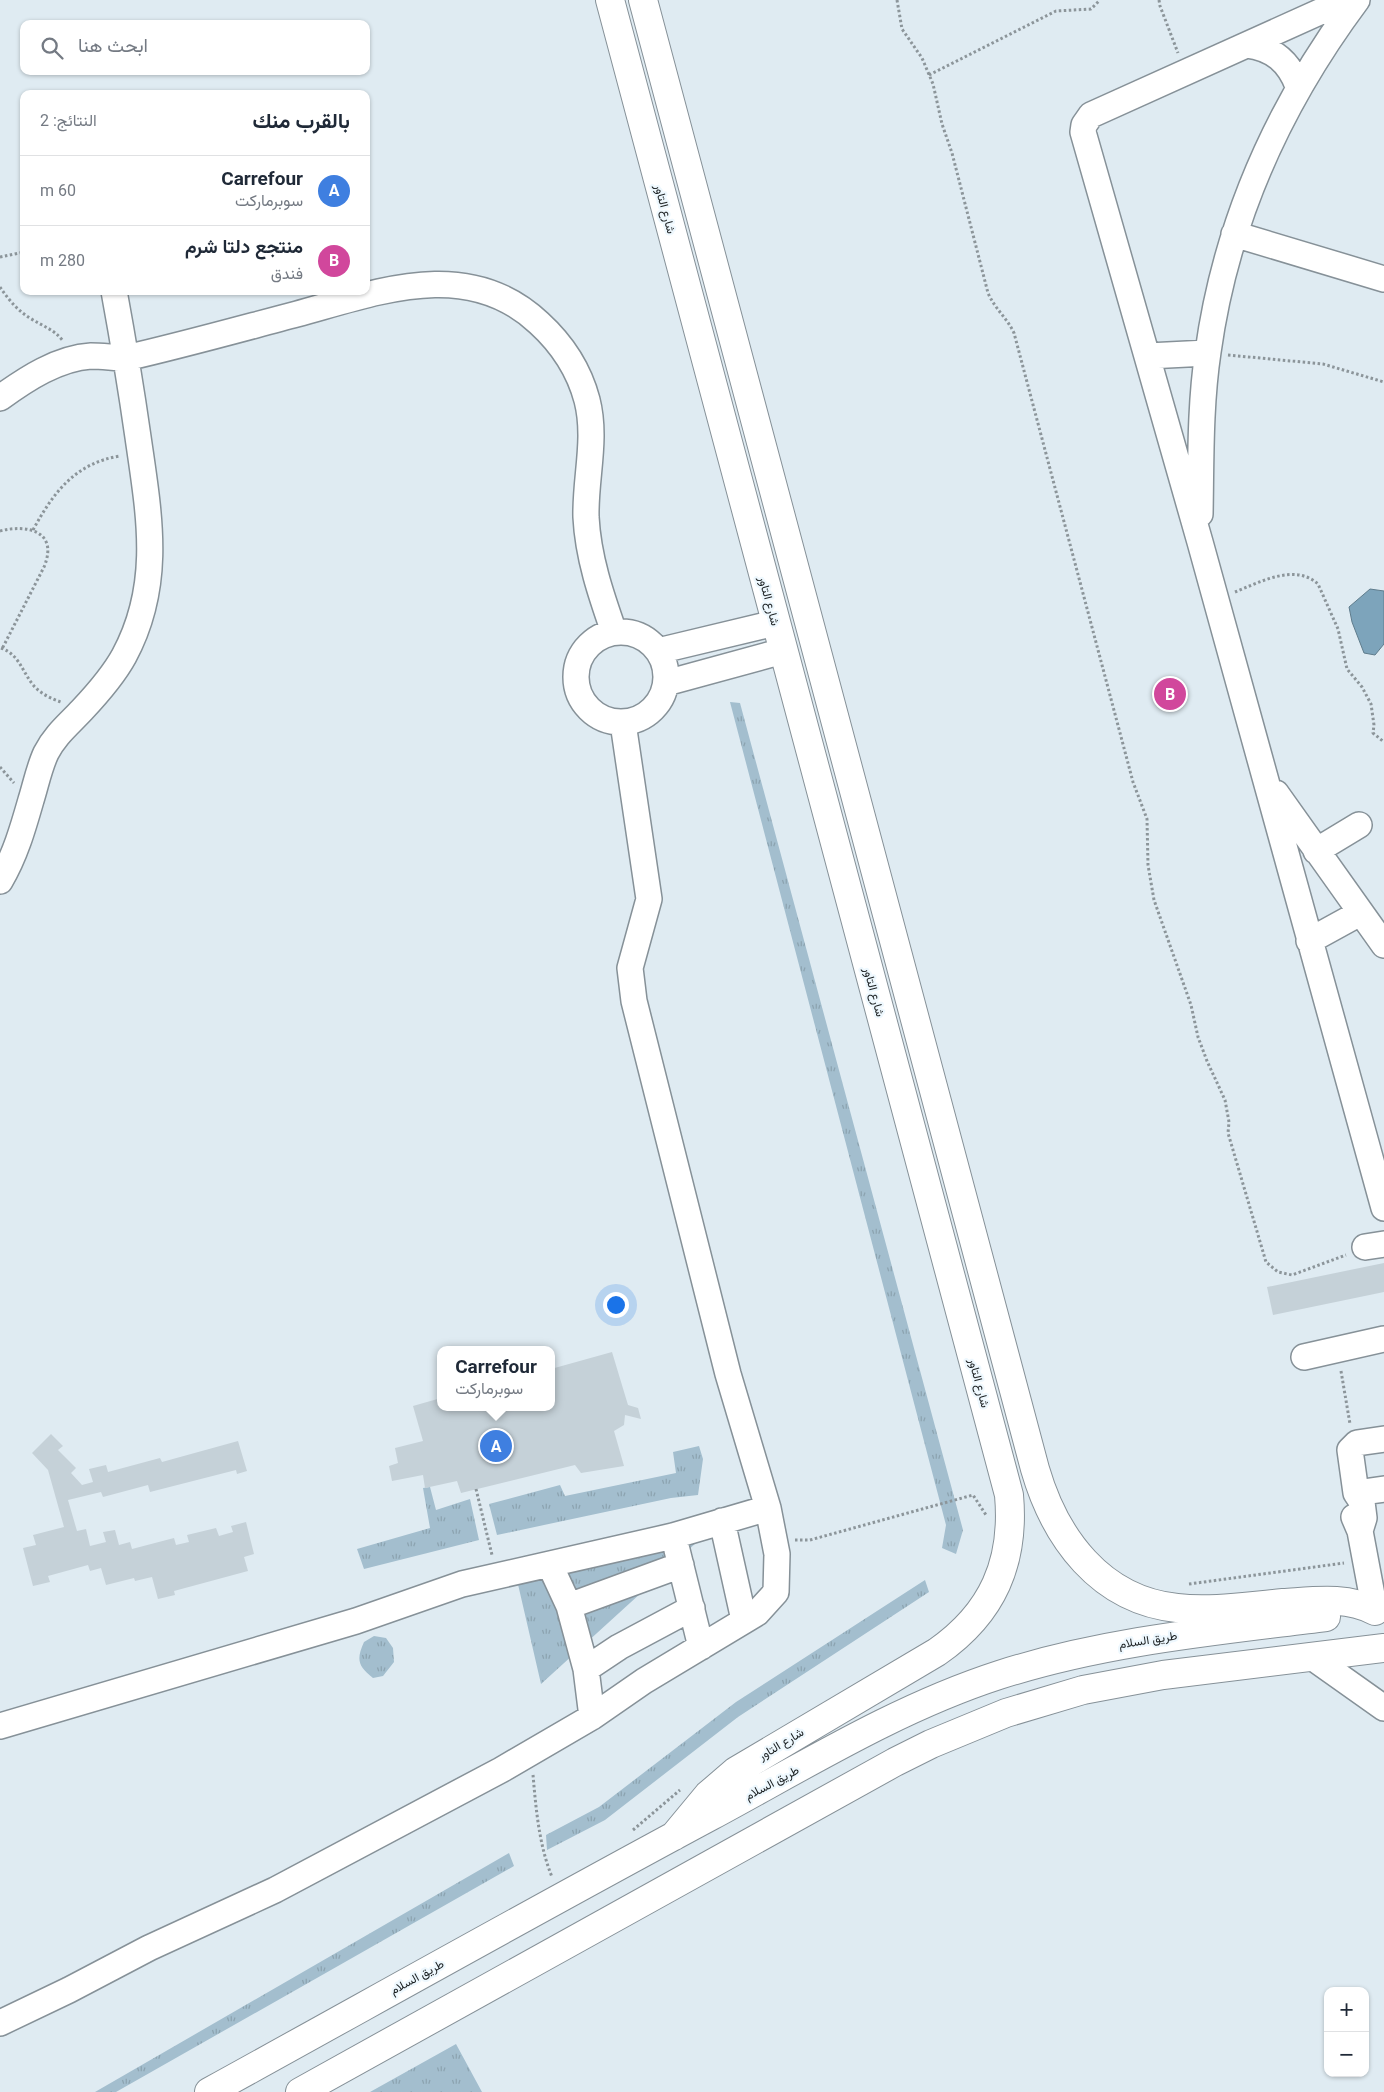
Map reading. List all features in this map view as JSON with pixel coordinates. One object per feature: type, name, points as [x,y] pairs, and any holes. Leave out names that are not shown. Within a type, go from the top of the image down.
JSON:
[{"type":"main road","name":"شارع التاور","points":[[610,0],[782,651],[995,1442],[1009,1495],[1010,1514],[1010,1533],[1003,1570],[987,1602],[965,1630],[937,1652],[736,1771],[708,1795],[674,1836]]},
{"type":"main road","points":[[643,0],[1025,1435],[1041,1489],[1056,1521],[1084,1560],[1103,1580],[1120,1591],[1138,1599],[1176,1608],[1196,1609],[1331,1600],[1354,1602],[1380,1610]]},
{"type":"main road","points":[[704,356],[736,350]]},
{"type":"main road","points":[[995,1442],[1025,1435]]},
{"type":"main road","name":"طريق السلام","points":[[209,2092],[674,1836],[879,1726],[940,1698],[996,1676],[1069,1655],[1119,1644],[1380,1610]]},
{"type":"main road","points":[[308,2090],[895,1762],[968,1728],[1044,1701],[1123,1682],[1384,1648]]},
{"type":"street","points":[[1346,0],[1091,115],[1084,125],[1083,132],[1148,356],[1384,1208]]},
{"type":"street","points":[[1200,542],[1201,446],[1207,353],[1219,289],[1234,234],[1268,144],[1298,86],[1328,38],[1356,0]]},
{"type":"street","points":[[1247,45],[1267,49],[1284,60],[1298,86]]},
{"type":"street","points":[[1234,234],[1384,279]]},
{"type":"street","points":[[370,294],[423,284],[452,284],[481,290],[500,297],[526,312],[548,331],[561,346],[581,381],[590,417],[591,452],[586,494],[589,544],[598,584],[614,632]]},
{"type":"street","points":[[0,881],[22,832],[46,752],[67,723],[86,706],[112,675],[124,655],[142,612],[147,590],[151,544],[126,358],[115,295]]},
{"type":"street","points":[[0,398],[38,373],[73,360],[92,356],[126,358],[367,295]]},
{"type":"street","points":[[1148,356],[1207,353]]},
{"type":"street","points":[[658,651],[775,623]]},
{"type":"street","points":[[614,632],[639,635],[650,642],[658,651],[664,661],[666,683],[663,695],[657,706],[648,714],[637,720],[622,723],[607,721],[594,714],[584,703],[577,689],[576,674],[579,659],[588,646],[599,637],[614,632]]},
{"type":"street","points":[[666,683],[782,651]]},
{"type":"street","points":[[0,2023],[339,1857],[501,1770],[592,1717],[644,1682],[757,1612],[776,1592],[778,1570],[768,1508],[748,1447],[728,1374],[634,1001],[630,968],[635,945],[644,923],[649,899],[622,723]]},
{"type":"street","points":[[1266,779],[1384,945]]},
{"type":"street","points":[[1316,851],[1359,825]]},
{"type":"street","points":[[1309,941],[1360,913]]},
{"type":"street","points":[[1304,1357],[1384,1340]]},
{"type":"street","points":[[1380,1610],[1360,1531],[1355,1523],[1352,1499],[1356,1493],[1350,1453],[1354,1444],[1384,1439]]},
{"type":"street","points":[[1356,1493],[1384,1489]]},
{"type":"street","points":[[0,1726],[356,1620],[462,1584],[673,1536],[768,1508]]},
{"type":"street","points":[[722,1521],[744,1620]]},
{"type":"street","points":[[673,1536],[701,1647]]},
{"type":"street","points":[[569,1606],[681,1564]]},
{"type":"street","points":[[550,1565],[569,1606],[586,1670],[592,1717]]},
{"type":"street","points":[[586,1670],[619,1647],[692,1608]]},
{"type":"street","points":[[1312,1657],[1384,1708]]},
{"type":"path","points":[[896,0],[902,29],[922,58],[929,75],[942,124],[955,162],[988,293],[992,303],[1007,320],[1014,333],[1132,782],[1147,819],[1148,865],[1154,900],[1191,1005],[1198,1037],[1225,1100],[1229,1122],[1228,1134],[1266,1262],[1278,1272],[1292,1275],[1375,1246]]},
{"type":"path","points":[[929,75],[1045,15],[1068,9],[1091,9],[1100,0]]},
{"type":"path","points":[[1159,0],[1185,73]]},
{"type":"path","points":[[0,257],[20,253]]},
{"type":"path","points":[[0,287],[21,311],[59,336],[70,351],[73,360]]},
{"type":"path","points":[[1207,353],[1323,364],[1384,382]]},
{"type":"path","points":[[33,530],[47,504],[70,478],[99,462],[113,457],[140,456]]},
{"type":"path","points":[[1,530],[20,527],[36,530],[46,542],[48,548],[47,561],[1,648],[14,656],[35,687],[50,698],[86,706]]},
{"type":"path","points":[[1216,600],[1272,577],[1301,574],[1312,579],[1322,591],[1338,630],[1347,669],[1362,687],[1371,704],[1374,725],[1373,733],[1384,742]]},
{"type":"path","points":[[1337,1350],[1354,1444]]},
{"type":"path","points":[[476,1489],[497,1575]]},
{"type":"path","points":[[774,1540],[810,1540],[973,1495],[986,1515],[1010,1514]]},
{"type":"path","points":[[534,1789],[546,1862],[555,1884]]},
{"type":"green space","points":[[730,702],[740,703],[963,1530],[956,1554],[942,1548],[946,1525]]},
{"type":"green space","points":[[699,1446],[703,1459],[698,1495],[671,1498],[497,1535],[489,1504],[560,1485],[565,1496],[676,1473],[673,1452]]},
{"type":"green space","points":[[430,1487],[436,1510],[470,1499],[479,1540],[364,1569],[357,1549],[430,1528],[423,1488]]},
{"type":"green space","points":[[697,1542],[541,1684],[517,1580]]},
{"type":"green space","points":[[925,1580],[929,1592],[738,1717],[605,1820],[547,1850],[546,1835],[599,1807],[736,1702]]},
{"type":"green space","points":[[374,1636],[386,1638],[393,1648],[394,1662],[383,1676],[373,1678],[361,1666],[359,1658],[364,1642]]},
{"type":"green space","points":[[509,1853],[514,1866],[116,2092],[95,2092]]},
{"type":"green space","points":[[456,2044],[482,2092],[370,2092]]},
{"type":"shaded area","points":[[1370,589],[1384,591],[1384,644],[1375,655],[1364,653],[1352,622],[1349,607]]},
{"type":"building","points":[[1384,1263],[1384,1292],[1273,1315],[1267,1287]]},
{"type":"building","points":[[612,1352],[628,1405],[638,1408],[641,1419],[625,1415],[624,1425],[614,1431],[624,1466],[581,1473],[575,1465],[461,1493],[457,1481],[425,1488],[423,1475],[392,1481],[389,1466],[398,1463],[395,1448],[423,1441],[413,1406],[437,1399],[437,1411],[555,1411],[555,1368]]},
{"type":"building","points":[[51,1434],[63,1446],[58,1450],[76,1468],[71,1473],[82,1485],[93,1482],[89,1469],[106,1465],[108,1472],[160,1458],[162,1462],[238,1441],[247,1471],[237,1474],[236,1470],[150,1492],[148,1485],[103,1497],[101,1492],[68,1500],[77,1531],[86,1529],[90,1546],[106,1542],[103,1532],[115,1530],[119,1545],[130,1542],[132,1549],[174,1538],[176,1545],[189,1542],[187,1535],[216,1528],[219,1536],[233,1532],[231,1526],[246,1522],[254,1554],[244,1557],[248,1571],[174,1591],[175,1595],[158,1599],[152,1577],[135,1581],[134,1578],[106,1585],[101,1568],[90,1571],[88,1565],[48,1576],[50,1582],[33,1586],[23,1548],[36,1545],[33,1535],[64,1527],[48,1470],[32,1453]]},
{"type":"place","name":"منتجع دلتا شرم","points":[[1170,694]]},
{"type":"place","name":"Carrefour","points":[[496,1446]]}]
